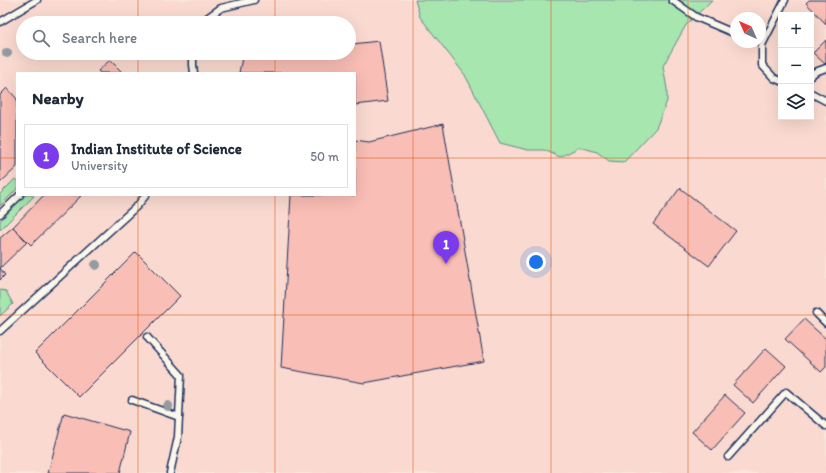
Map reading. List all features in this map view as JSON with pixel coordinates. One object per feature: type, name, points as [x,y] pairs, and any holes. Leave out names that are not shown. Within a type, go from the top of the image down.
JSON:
[{"type":"lane","points":[[0,22],[36,0]]},
{"type":"lane","points":[[210,16],[221,8],[254,0]]},
{"type":"lane","points":[[672,0],[696,16],[730,31]]},
{"type":"lane","points":[[766,37],[784,0]]},
{"type":"lane","points":[[762,48],[762,65],[774,78],[778,80]]},
{"type":"lane","points":[[193,60],[194,72]]},
{"type":"lane","points":[[814,73],[826,68]]},
{"type":"lane","points":[[814,95],[826,101]]},
{"type":"lane","points":[[0,214],[19,196]]},
{"type":"lane","points":[[0,331],[137,206],[145,196]]},
{"type":"lane","points":[[816,313],[826,323]]},
{"type":"lane","points":[[147,337],[182,375],[178,437],[170,473]]},
{"type":"lane","points":[[728,457],[786,392],[826,426]]},
{"type":"lane","points":[[132,400],[179,417]]},
{"type":"shaded area","points":[[0,0],[826,0],[826,473],[0,473]]},
{"type":"green space","points":[[415,0],[712,0],[686,25],[663,66],[667,89],[667,101],[656,128],[624,162],[609,161],[597,152],[580,147],[560,157],[544,150],[528,150],[500,143],[465,75],[420,17]]},
{"type":"green space","points":[[15,179],[16,180],[16,190],[0,206],[0,194]]},
{"type":"green space","points":[[24,196],[34,196],[0,230],[0,221]]},
{"type":"green space","points":[[0,290],[6,291],[13,304],[0,316]]},
{"type":"building","points":[[809,0],[826,0],[826,24],[806,3]]},
{"type":"building","points":[[826,40],[825,64],[814,54],[814,52]]},
{"type":"building","points":[[379,41],[388,101],[356,105],[356,72],[239,72],[242,60],[356,60],[356,43]]},
{"type":"building","points":[[110,60],[122,72],[99,72],[98,71]]},
{"type":"building","points":[[7,88],[16,98],[16,168],[0,183],[0,95]]},
{"type":"building","points":[[443,124],[484,361],[364,383],[281,368],[291,196],[356,196],[356,140],[369,142]]},
{"type":"building","points":[[680,188],[736,231],[709,266],[653,224]]},
{"type":"building","points":[[43,196],[81,196],[31,245],[13,227]]},
{"type":"building","points":[[13,227],[27,242],[0,268],[0,238]]},
{"type":"building","points":[[136,252],[180,296],[79,397],[35,353]]},
{"type":"building","points":[[0,268],[5,275],[0,280]]},
{"type":"building","points":[[804,319],[826,339],[826,367],[821,372],[785,339]]},
{"type":"building","points":[[766,348],[786,366],[753,403],[733,385]]},
{"type":"building","points":[[725,395],[745,413],[712,450],[692,432]]},
{"type":"building","points":[[64,413],[130,432],[120,473],[48,473]]},
{"type":"place","name":"Indian Institute of Science","points":[[446,264]]}]
